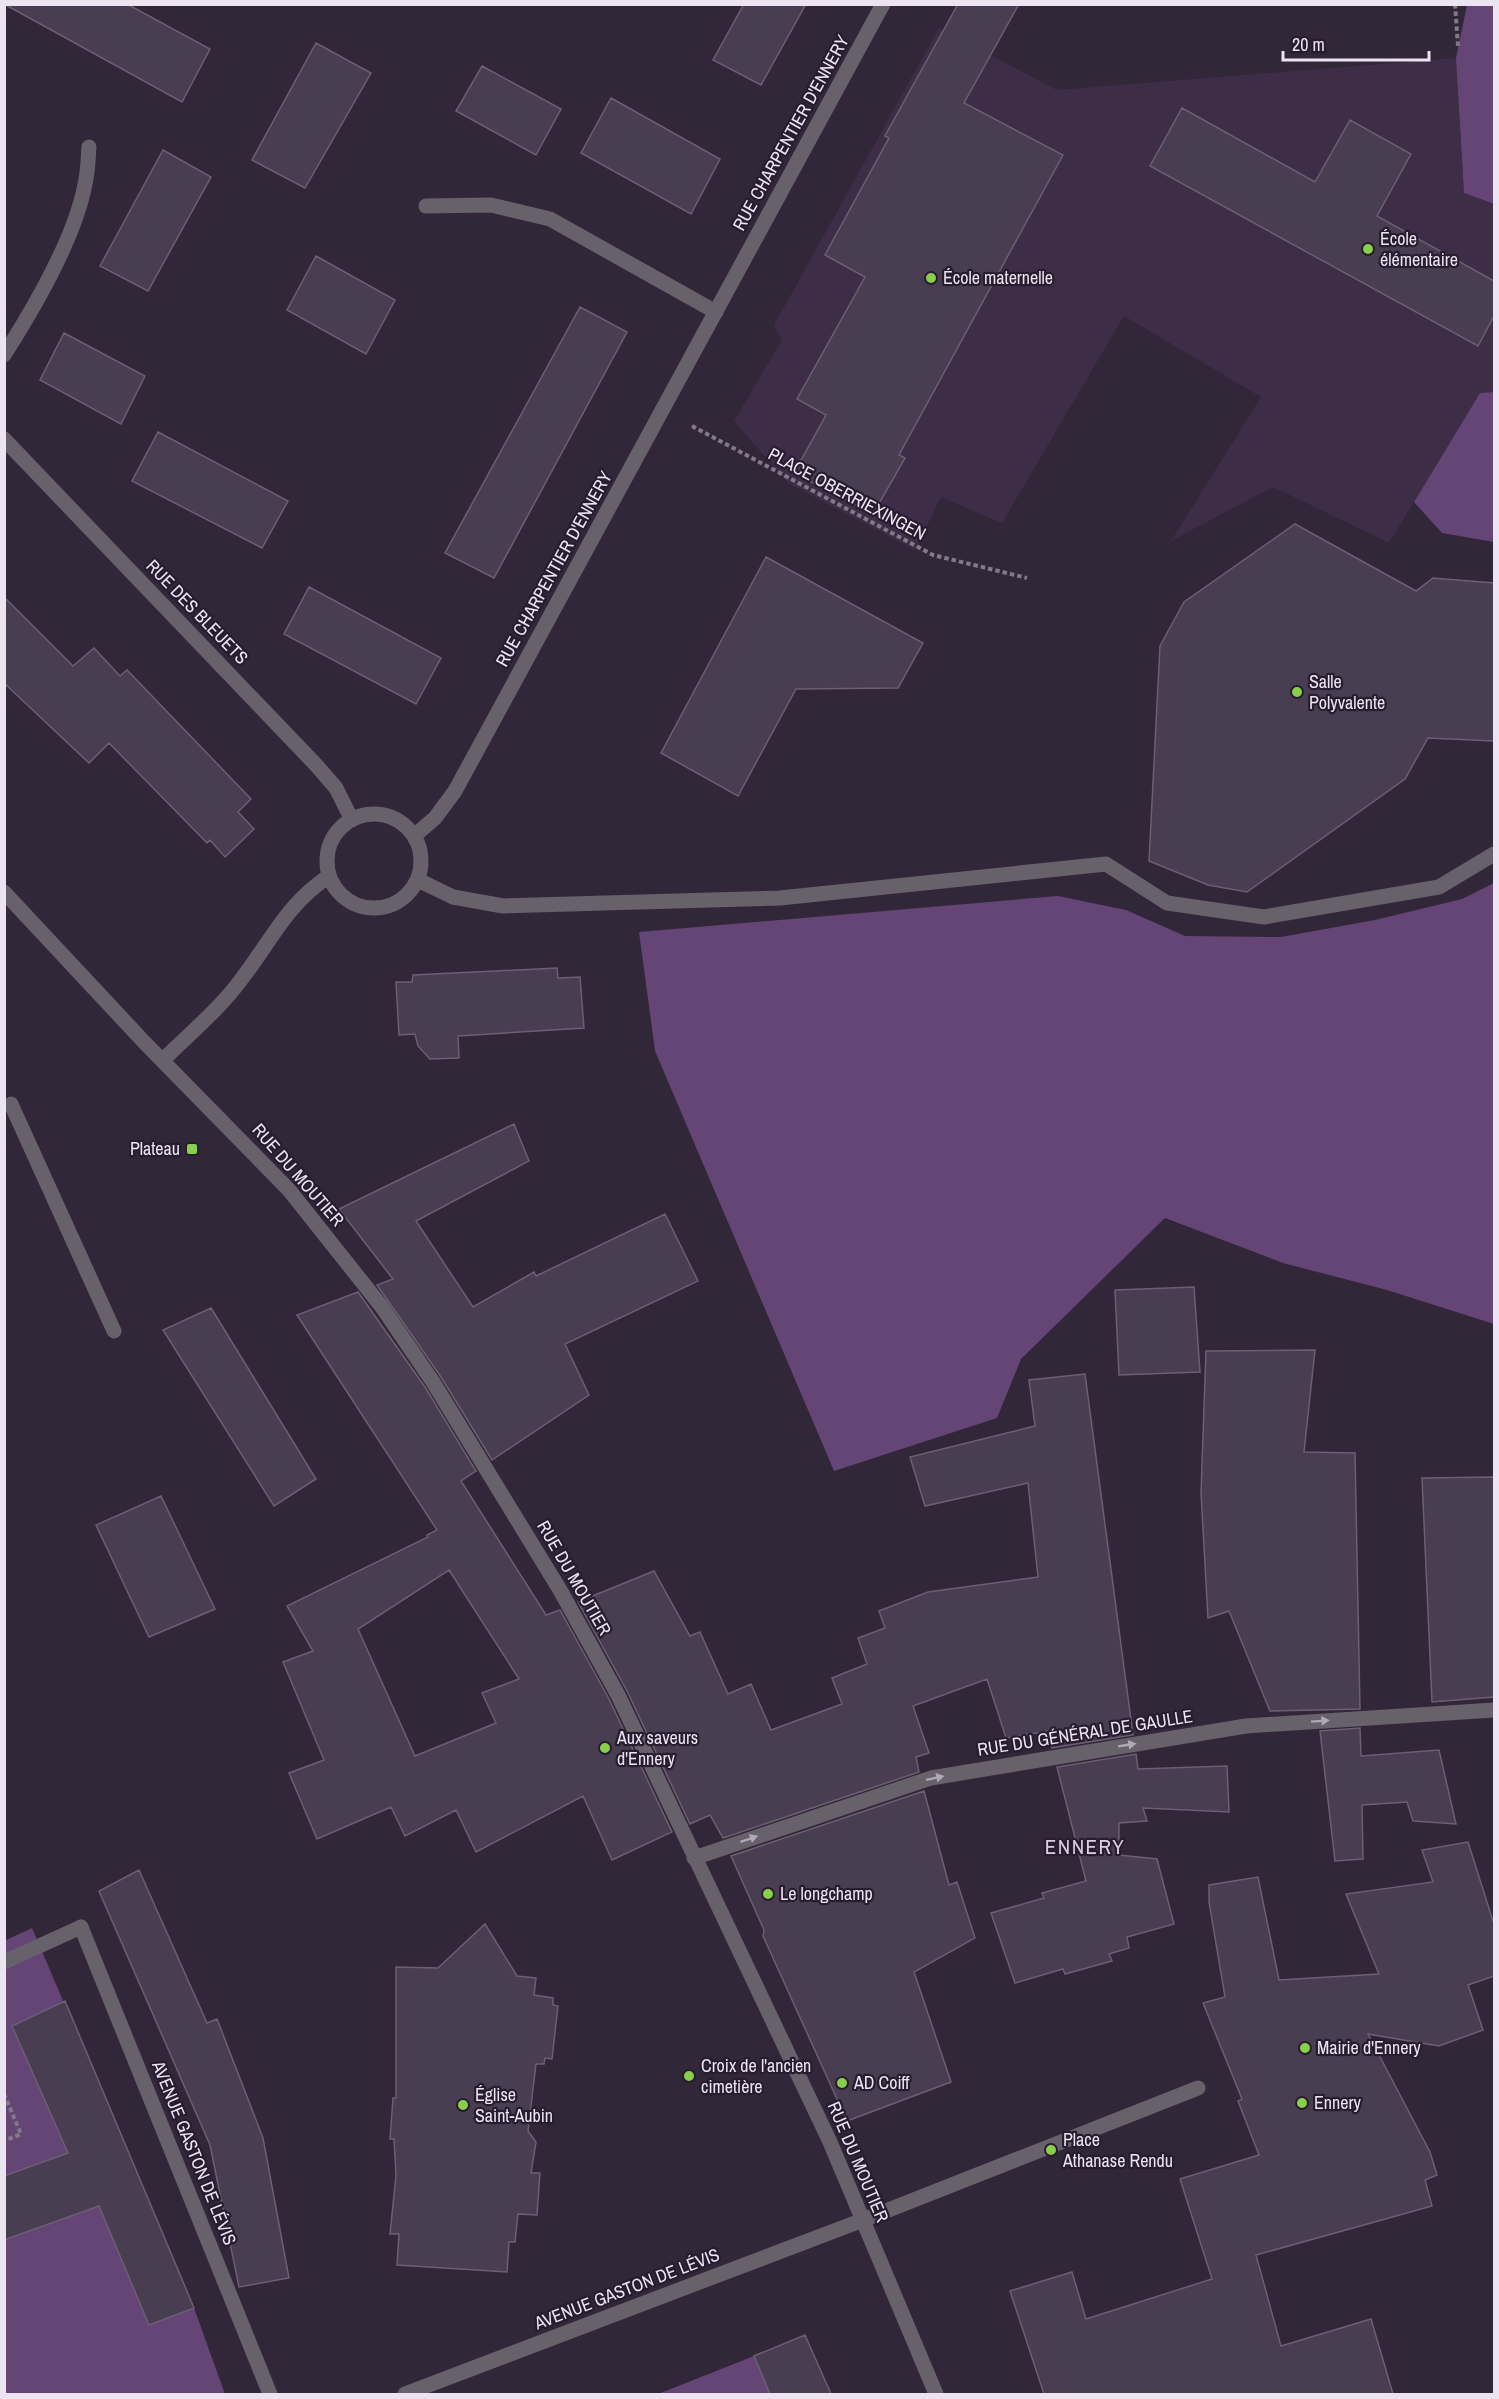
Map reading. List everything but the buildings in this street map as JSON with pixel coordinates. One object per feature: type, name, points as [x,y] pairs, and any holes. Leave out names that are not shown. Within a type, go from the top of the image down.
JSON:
[{"type":"street","name":"RUE CHARPENTIER D'ENNERY","points":[[414,836],[435,818],[455,791],[883,4]]},
{"type":"street","points":[[4,356],[60,254],[76,219],[86,184],[89,147]]},
{"type":"street","points":[[426,206],[491,205],[550,219],[716,312]]},
{"type":"street","name":"RUE DES BLEUETS","points":[[4,439],[317,766],[336,788],[352,820]]},
{"type":"street","points":[[370,814],[382,814],[403,824],[414,836],[422,863],[418,880],[409,894],[400,901],[378,909],[355,905],[346,899],[329,876],[329,848],[340,828],[352,820],[370,814]]},
{"type":"street","points":[[418,880],[453,897],[503,906],[780,898],[1106,864],[1167,903],[1264,917],[1439,887],[1494,854]]},
{"type":"street","points":[[163,1060],[243,978],[280,921],[309,891],[329,876]]},
{"type":"street","name":"RUE DU MOUTIER","points":[[4,892],[289,1190],[382,1307],[433,1382],[560,1590],[618,1695],[830,2142],[936,2394]]},
{"type":"street","points":[[11,1104],[114,1330]]},
{"type":"street","name":"RUE DU GÉNÉRAL DE GAULLE","points":[[694,1858],[931,1778],[1246,1726],[1494,1710]]},
{"type":"street","name":"AVENUE GASTON DE LÉVIS","points":[[4,1962],[81,1927],[270,2394]]},
{"type":"street","name":"AVENUE GASTON DE LÉVIS","points":[[405,2394],[863,2220],[1198,2088]]},
{"type":"path","points":[[1455,4],[1458,46]]},
{"type":"path","name":"PLACE OBERRIEXINGEN","points":[[663,411],[933,555],[1027,578]]},
{"type":"path","points":[[4,2094],[21,2134],[4,2141]]},
{"type":"shaded area","points":[[1467,5],[1494,5],[1494,204],[1464,193],[1456,58]]},
{"type":"shaded area","points":[[939,28],[1057,90],[1456,58],[1464,193],[1494,204],[1494,392],[1480,393],[1389,543],[1273,487],[1171,541],[1261,397],[1124,316],[1002,523],[941,497],[915,550],[788,483],[734,421],[782,340],[774,325]]},
{"type":"shaded area","points":[[1494,392],[1494,542],[1442,533],[1414,502],[1480,393]]},
{"type":"shaded area","points":[[1494,883],[1494,1324],[1387,1290],[1283,1263],[1165,1218],[1021,1359],[997,1418],[834,1471],[655,1051],[639,932],[1058,896],[1126,910],[1185,936],[1281,937],[1375,920],[1462,899]]},
{"type":"shaded area","points":[[32,1928],[194,2308],[225,2394],[5,2394],[4,1941]]},
{"type":"shaded area","points":[[754,2356],[770,2394],[658,2394]]},
{"type":"place","name":"École élémentaire","points":[[1368,249]]},
{"type":"place","name":"École maternelle","points":[[931,278]]},
{"type":"place","name":"Salle Polyvalente","points":[[1297,692]]},
{"type":"place","name":"Plateau","points":[[192,1149]]},
{"type":"place","name":"Aux saveurs d'Ennery","points":[[605,1748]]},
{"type":"place","name":"Le longchamp","points":[[768,1894]]},
{"type":"place","name":"Mairie d'Ennery","points":[[1305,2048]]},
{"type":"place","name":"Croix de l'ancien cimetière","points":[[689,2076]]},
{"type":"place","name":"AD Coiff","points":[[842,2083]]},
{"type":"place","name":"Ennery","points":[[1302,2103]]},
{"type":"place","name":"Église Saint-Aubin","points":[[463,2105]]},
{"type":"place","name":"Place Athanase Rendu","points":[[1051,2150]]},
{"type":"district","name":"ENNERY","points":[[1085,1847]]}]
